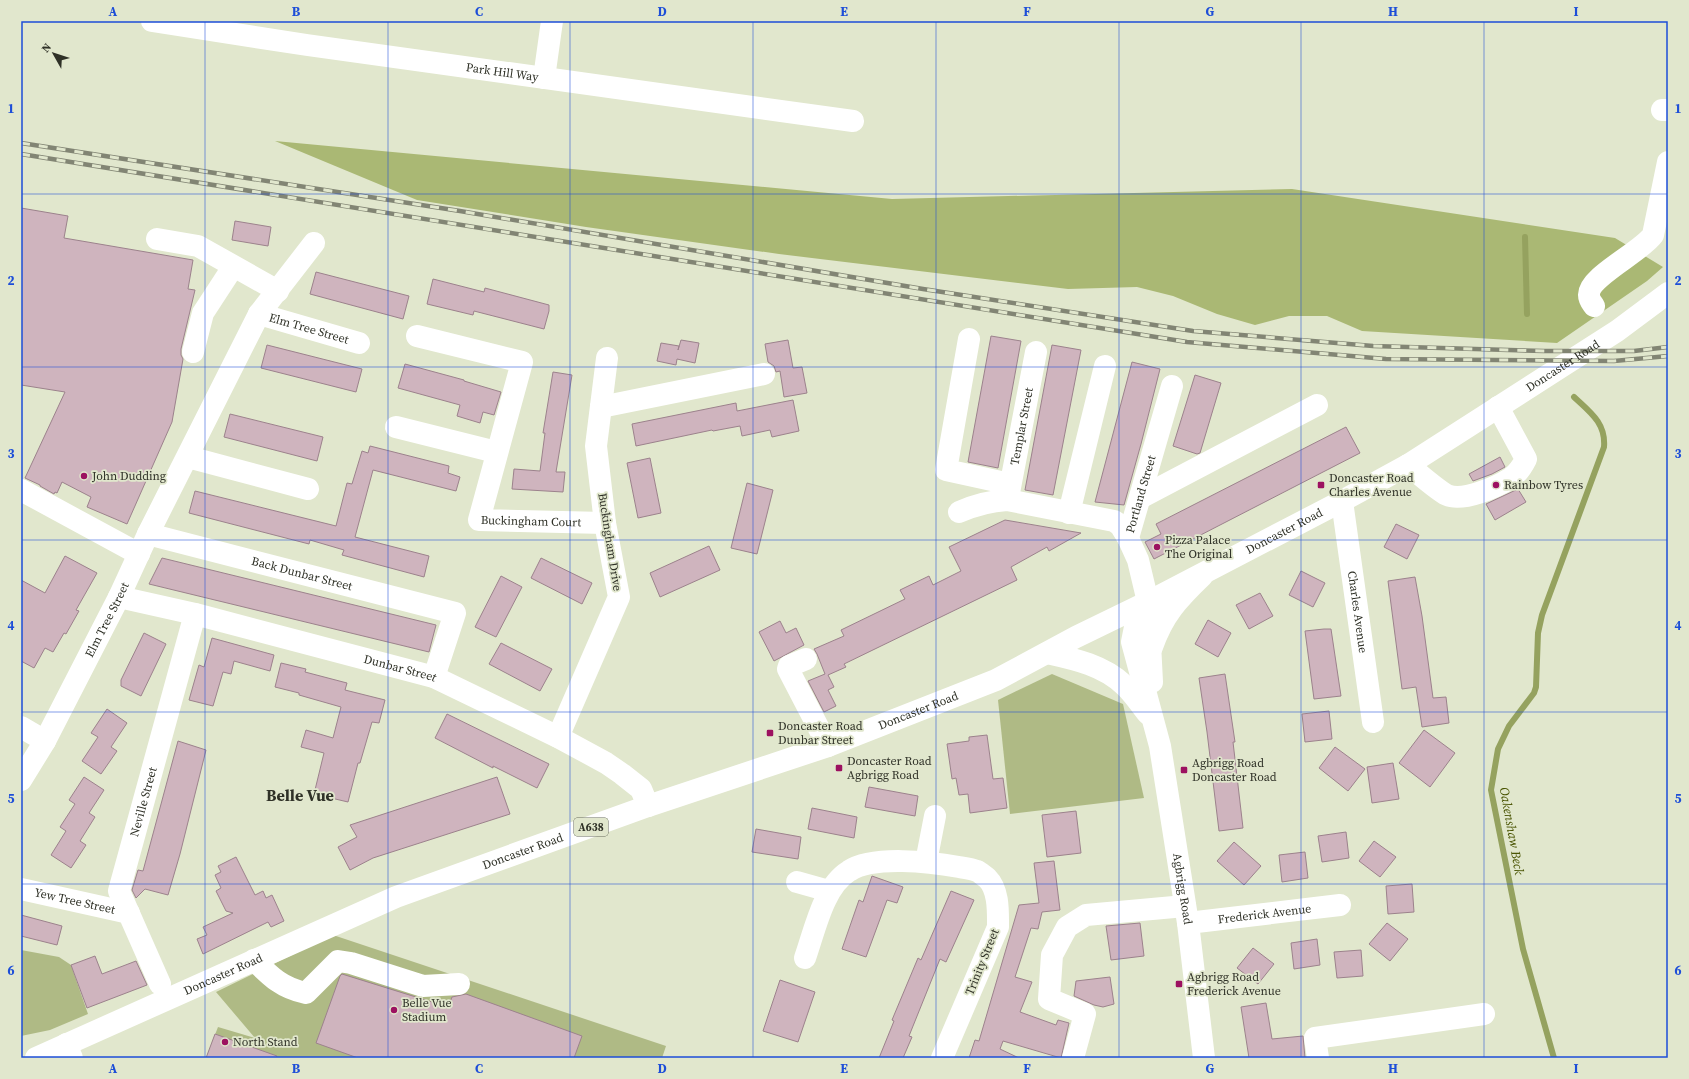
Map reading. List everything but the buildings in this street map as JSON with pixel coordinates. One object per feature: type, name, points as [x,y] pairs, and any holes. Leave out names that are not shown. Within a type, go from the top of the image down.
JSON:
[{"type":"main road","name":"Park Hill Way","points":[[152,21],[252,28],[544,78],[853,121]]},
{"type":"main road","points":[[544,78],[552,21]]},
{"type":"main road","points":[[1594,306],[1589,296],[1589,291],[1599,276],[1647,243],[1653,235],[1668,162]]},
{"type":"main road","points":[[157,239],[198,246],[278,291]]},
{"type":"main road","name":"Elm Tree Street","points":[[21,780],[45,741],[120,597],[148,534],[259,314],[314,243]]},
{"type":"main road","points":[[193,352],[203,313],[233,267]]},
{"type":"main road","name":"Doncaster Road","points":[[36,1058],[69,1051],[254,960],[396,897],[648,806],[828,746],[996,680],[1342,501],[1408,465],[1617,331],[1666,295]]},
{"type":"main road","name":"Elm Tree Street","points":[[259,314],[359,344]]},
{"type":"main road","name":"Buckingham Court","points":[[418,336],[522,362],[496,452],[479,520],[605,524]]},
{"type":"main road","points":[[969,339],[946,470],[1069,513],[1114,521],[1120,525],[1128,538]]},
{"type":"main road","name":"Templar Street","points":[[1009,492],[1036,352]]},
{"type":"main road","name":"Buckingham Drive","points":[[558,738],[619,597],[605,524],[596,446],[607,358]]},
{"type":"main road","points":[[1069,513],[1105,366]]},
{"type":"main road","points":[[601,407],[764,374]]},
{"type":"main road","name":"Portland Street","points":[[1148,602],[1138,560],[1128,538],[1172,386]]},
{"type":"main road","points":[[1140,498],[1317,405]]},
{"type":"main road","points":[[1408,465],[1447,495],[1459,497],[1480,493],[1512,478],[1522,468],[1526,459],[1498,407]]},
{"type":"main road","points":[[396,427],[496,452]]},
{"type":"main road","points":[[188,457],[308,489]]},
{"type":"main road","points":[[21,490],[139,554]]},
{"type":"main road","points":[[959,512],[971,506],[990,502],[1009,492]]},
{"type":"main road","name":"Charles Avenue","points":[[1342,501],[1373,722]]},
{"type":"main road","name":"Back Dunbar Street","points":[[148,534],[455,613],[434,677]]},
{"type":"main road","points":[[1151,651],[1157,633],[1170,609],[1207,571]]},
{"type":"main road","name":"Dunbar Street","points":[[120,597],[195,614],[434,677],[558,738],[622,774],[641,790],[648,806]]},
{"type":"main road","name":"Agbrigg Road","points":[[1148,602],[1154,721]]},
{"type":"main road","name":"Agbrigg Road","points":[[1148,602],[1136,622],[1132,642],[1160,746],[1186,914],[1204,1058]]},
{"type":"main road","name":"Neville Street","points":[[160,984],[119,891],[195,614]]},
{"type":"main road","points":[[1046,653],[1085,662],[1107,672],[1123,684],[1154,721]]},
{"type":"main road","points":[[806,659],[789,666],[788,669],[828,746]]},
{"type":"main road","points":[[21,727],[45,741]]},
{"type":"main road","points":[[926,862],[935,816]]},
{"type":"main road","name":"Trinity Street","points":[[805,958],[829,891],[849,871],[865,864],[926,862],[978,871],[988,879],[993,888],[998,905],[998,927],[942,1058]]},
{"type":"main road","points":[[797,882],[829,891]]},
{"type":"main road","name":"Yew Tree Street","points":[[21,889],[129,913]]},
{"type":"main road","name":"Frederick Avenue","points":[[1073,1058],[1085,1014],[1049,999],[1052,955],[1067,927],[1086,915],[1186,914],[1340,905]]},
{"type":"main road","points":[[254,960],[272,978],[292,990],[306,993],[338,961],[351,963],[423,986],[459,984]]},
{"type":"main road","points":[[1318,1058],[1316,1038],[1484,1014]]},
{"type":"green space","points":[[275,141],[892,199],[1292,189],[1615,238],[1663,267],[1647,281],[1557,343],[1362,331],[1327,316],[1289,316],[1255,325],[1217,314],[1173,296],[1137,287],[1068,289],[779,254],[586,227],[417,200]]},
{"type":"green space","points":[[1052,674],[1123,704],[1144,798],[1010,814],[998,700]]},
{"type":"green space","name":"Belle Vue Stadium","points":[[333,935],[666,1046],[662,1058],[206,1058],[218,1027],[255,1038],[216,992]]},
{"type":"green space","points":[[21,950],[59,957],[71,965],[88,1014],[50,1030],[21,1036]]},
{"type":"waterway","name":"Oakenshaw Beck","points":[[1525,237],[1527,314]]},
{"type":"waterway","name":"Oakenshaw Beck","points":[[1554,1058],[1523,949],[1491,790],[1498,749],[1509,726],[1534,693],[1536,687],[1538,633],[1542,615],[1604,447],[1604,439],[1600,425],[1591,413],[1574,397]]},
{"type":"railway","points":[[21,143],[460,211],[923,289],[1193,331],[1373,346],[1544,351],[1634,351],[1668,347]]},
{"type":"railway","points":[[21,154],[1187,342],[1386,359],[1614,361],[1668,356]]},
{"type":"place","name":"John Dudding","points":[[84,476]]},
{"type":"place","name":"Doncaster Road Charles Avenue","points":[[1321,485]]},
{"type":"place","name":"Rainbow Tyres","points":[[1496,485]]},
{"type":"place","name":"Pizza Palace The Original","points":[[1157,547]]},
{"type":"place","name":"Doncaster Road Dunbar Street","points":[[770,733]]},
{"type":"place","name":"Doncaster Road Agbrigg Road","points":[[839,768]]},
{"type":"place","name":"Agbrigg Road Doncaster Road","points":[[1184,770]]},
{"type":"place","name":"Agbrigg Road Frederick Avenue","points":[[1179,984]]},
{"type":"place","name":"Belle Vue Stadium","points":[[394,1010]]},
{"type":"place","name":"North Stand","points":[[225,1042]]},
{"type":"district","name":"Belle Vue","points":[[300,795]]}]
